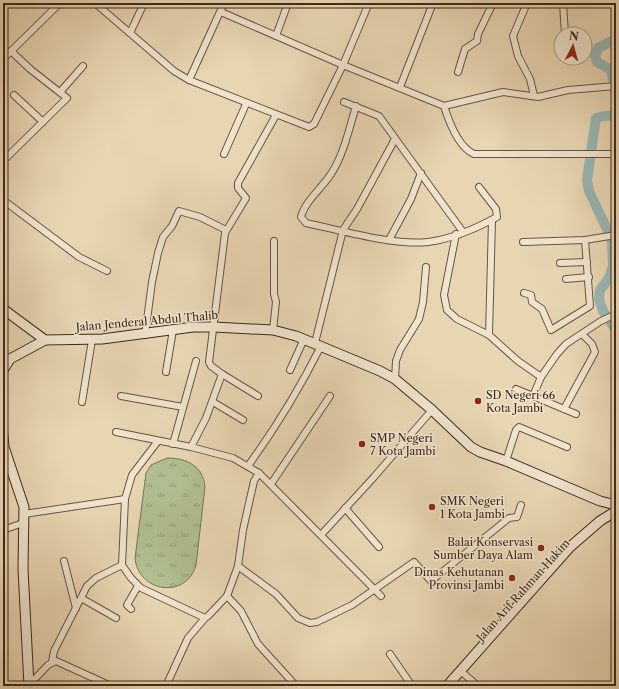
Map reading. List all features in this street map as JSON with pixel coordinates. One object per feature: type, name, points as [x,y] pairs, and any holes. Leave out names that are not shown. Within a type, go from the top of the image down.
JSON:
[{"type":"street","points":[[3,8],[7,3]]},
{"type":"street","points":[[3,59],[60,3]]},
{"type":"street","points":[[95,3],[174,71],[189,80],[246,104],[305,126],[312,126],[343,65],[369,3]]},
{"type":"street","points":[[130,33],[144,3]]},
{"type":"street","points":[[189,80],[224,3]]},
{"type":"street","points":[[276,36],[288,3]]},
{"type":"street","points":[[400,87],[433,3]]},
{"type":"street","points":[[458,72],[466,49],[470,44],[477,41],[478,34],[493,3]]},
{"type":"street","points":[[527,3],[514,36],[518,56],[530,79],[534,96]]},
{"type":"street","points":[[563,3],[564,26]]},
{"type":"street","points":[[221,12],[343,65],[444,106],[503,92],[538,97],[568,90],[614,86]]},
{"type":"street","points":[[3,160],[67,99],[61,91],[30,69],[11,51]]},
{"type":"street","points":[[61,91],[83,66]]},
{"type":"street","points":[[14,94],[43,122]]},
{"type":"street","points":[[344,102],[379,116],[463,232]]},
{"type":"street","points":[[224,154],[246,104]]},
{"type":"street","points":[[356,106],[345,143],[332,173],[300,217],[306,223],[399,242],[428,242],[463,232],[497,217],[496,209],[479,187]]},
{"type":"street","points":[[444,106],[449,121],[455,131],[469,152],[474,154],[522,153],[562,156],[582,154],[616,154]]},
{"type":"street","points":[[258,396],[222,374],[211,366],[209,362],[226,230],[246,200],[245,195],[237,186],[276,115]]},
{"type":"street","points":[[248,466],[278,424],[294,398],[318,345],[343,230],[358,209],[395,139]]},
{"type":"street","points":[[389,240],[411,199],[421,174]]},
{"type":"street","points":[[3,200],[79,257],[107,272]]},
{"type":"street","points":[[145,335],[152,282],[158,253],[163,237],[172,226],[179,211],[200,217],[226,230]]},
{"type":"street","points":[[489,335],[492,220]]},
{"type":"street","points":[[456,234],[444,295],[444,303],[451,315],[489,335],[518,361],[541,377]]},
{"type":"street","points":[[523,242],[585,240],[616,235]]},
{"type":"street","points":[[524,293],[532,295],[532,302],[542,309],[549,329],[552,330],[590,306],[585,240]]},
{"type":"street","points":[[273,330],[276,302],[274,294],[274,241]]},
{"type":"street","points":[[560,263],[587,262]]},
{"type":"street","points":[[395,380],[396,361],[400,350],[419,319],[423,302],[426,267]]},
{"type":"street","points":[[566,279],[589,277]]},
{"type":"street","points":[[3,309],[45,340],[10,359],[4,367]]},
{"type":"street","points":[[533,396],[541,377],[566,344],[614,314]]},
{"type":"street","name":"Jalan Jenderal Abdul Thalib","points":[[45,340],[92,340],[145,335],[173,330],[214,327],[273,330],[304,339],[380,371],[395,380],[432,410],[471,447],[491,457],[506,461],[584,495],[616,505]]},
{"type":"street","points":[[166,372],[173,330]]},
{"type":"street","points":[[564,409],[595,352],[592,344],[582,334]]},
{"type":"street","points":[[290,370],[304,339]]},
{"type":"street","points":[[82,402],[92,340]]},
{"type":"street","points":[[173,444],[196,361]]},
{"type":"street","points":[[191,447],[212,402],[222,374]]},
{"type":"street","points":[[516,389],[576,414]]},
{"type":"street","points":[[121,396],[183,407]]},
{"type":"street","points":[[271,484],[330,396]]},
{"type":"street","points":[[212,402],[243,420]]},
{"type":"street","points":[[321,535],[432,410]]},
{"type":"street","points":[[506,461],[516,430],[519,427],[567,447]]},
{"type":"street","points":[[116,432],[191,447],[232,458],[248,466],[271,484],[381,596]]},
{"type":"street","points":[[3,436],[3,447],[23,518],[22,569],[29,685]]},
{"type":"street","points":[[158,441],[132,475],[125,499],[122,565],[138,586],[205,618]]},
{"type":"street","points":[[166,686],[188,638],[227,596],[238,566],[243,530],[254,482],[258,473]]},
{"type":"street","points":[[3,530],[23,518],[125,499]]},
{"type":"street","points":[[238,566],[276,594],[298,618],[310,623],[328,617],[352,605],[414,562],[431,581],[509,518],[517,517],[522,505]]},
{"type":"street","points":[[345,508],[379,547]]},
{"type":"street","name":"Jalan Arif Rahman Hakim","points":[[453,686],[570,547],[596,524],[616,511]]},
{"type":"street","name":"Jalan Arif Rahman Hakim","points":[[447,686],[460,676],[573,550],[595,531],[616,516]]},
{"type":"street","points":[[64,561],[76,608]]},
{"type":"street","points":[[29,685],[52,662],[54,652],[81,598],[91,582],[122,565]]},
{"type":"street","points":[[131,609],[127,605],[138,586]]},
{"type":"street","points":[[227,596],[241,611],[258,644],[296,686]]},
{"type":"street","points":[[81,598],[116,618]]},
{"type":"street","points":[[390,654],[412,686]]},
{"type":"street","points":[[52,662],[61,662],[111,686]]},
{"type":"street","points":[[460,676],[478,686]]},
{"type":"green space","points":[[167,458],[174,458],[193,465],[201,474],[205,487],[196,565],[191,576],[183,583],[173,587],[163,587],[153,584],[144,578],[138,569],[135,558],[146,473],[151,465]]},
{"type":"waterway","points":[[615,3],[616,8]]},
{"type":"waterway","points":[[616,39],[598,48],[595,56],[597,62],[611,70],[616,92],[616,109],[615,114],[596,118],[587,180],[589,191],[612,240],[613,266],[609,278],[600,290],[599,299],[603,311],[616,330]]},
{"type":"place","name":"SD Negeri 66 Kota Jambi","points":[[478,401]]},
{"type":"place","name":"SMP Negeri 7 Kota Jambi","points":[[362,444]]},
{"type":"place","name":"SMK Negeri 1 Kota Jambi","points":[[432,507]]},
{"type":"place","name":"Balai Konservasi Sumber Daya Alam","points":[[541,548]]},
{"type":"place","name":"Dinas Kehutanan Provinsi Jambi","points":[[512,578]]}]
